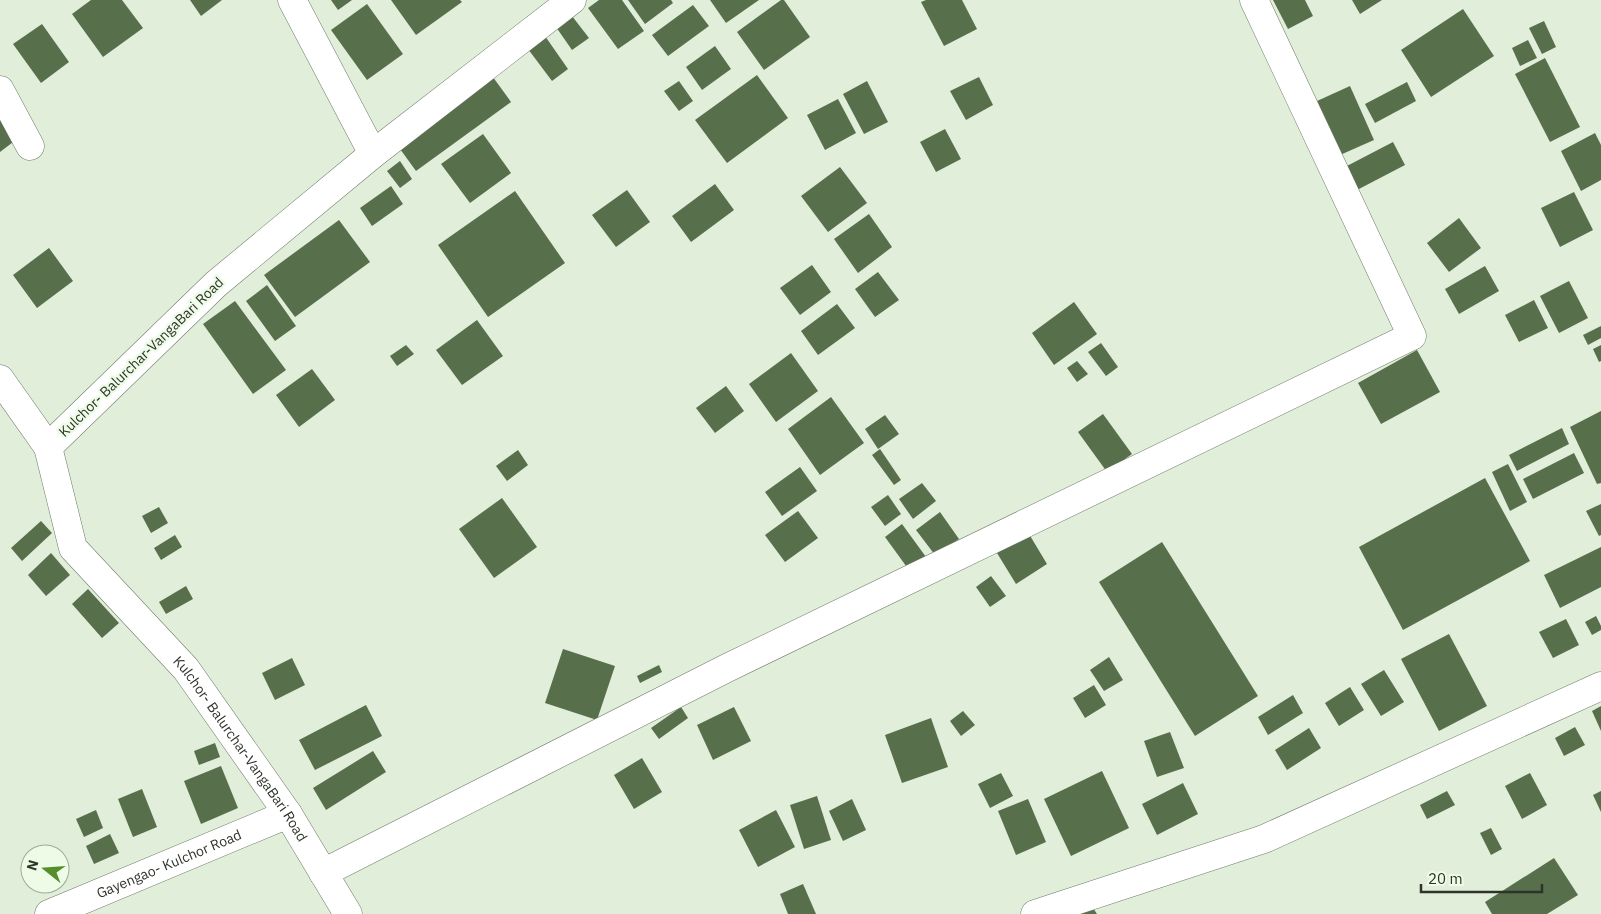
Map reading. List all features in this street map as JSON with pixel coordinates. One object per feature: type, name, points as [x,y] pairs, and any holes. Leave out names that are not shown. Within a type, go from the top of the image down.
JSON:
[{"type":"street","points":[[292,0],[373,154]]},
{"type":"street","name":"Kulchor- Balurchar-VangaBari Road","points":[[348,914],[288,814],[186,669],[73,548],[48,446],[216,284],[373,154],[572,0]]},
{"type":"street","points":[[323,873],[727,668],[1412,336],[1254,0]]},
{"type":"street","points":[[0,90],[30,146]]},
{"type":"street","points":[[0,378],[48,446]]},
{"type":"street","points":[[1035,914],[1264,839],[1601,686]]},
{"type":"street","name":"Gayengao- Kulchor Road","points":[[49,914],[288,814]]},
{"type":"building","points":[[91,0],[122,0],[143,28],[103,57],[72,14]]},
{"type":"building","points":[[190,0],[222,0],[201,16]]},
{"type":"building","points":[[331,0],[352,0],[338,10]]},
{"type":"building","points":[[391,0],[460,0],[462,2],[416,35]]},
{"type":"building","points":[[599,0],[622,0],[644,31],[618,49],[588,8]]},
{"type":"building","points":[[628,0],[671,0],[673,3],[645,24]]},
{"type":"building","points":[[710,0],[759,0],[726,23]]},
{"type":"building","points":[[781,0],[784,0],[810,37],[764,70],[737,32]]},
{"type":"building","points":[[926,0],[962,0],[977,29],[944,46],[921,2]]},
{"type":"building","points":[[1273,0],[1305,0],[1313,16],[1288,29]]},
{"type":"building","points":[[1352,0],[1382,0],[1360,14]]},
{"type":"building","points":[[367,4],[403,54],[367,80],[331,30]]},
{"type":"building","points":[[693,5],[709,26],[668,56],[652,35]]},
{"type":"building","points":[[1463,9],[1494,56],[1431,97],[1401,50]]},
{"type":"building","points":[[572,16],[589,38],[572,50],[556,27]]},
{"type":"building","points":[[1544,21],[1556,47],[1542,54],[1529,28]]},
{"type":"building","points":[[42,24],[69,62],[41,83],[13,44]]},
{"type":"building","points":[[545,36],[568,69],[552,81],[528,49]]},
{"type":"building","points":[[1528,40],[1537,58],[1520,66],[1512,48]]},
{"type":"building","points":[[715,46],[731,69],[702,90],[686,67]]},
{"type":"building","points":[[1545,58],[1580,127],[1550,142],[1515,74]]},
{"type":"building","points":[[490,73],[511,102],[416,171],[395,142]]},
{"type":"building","points":[[757,75],[788,118],[727,163],[695,120]]},
{"type":"building","points":[[979,77],[993,105],[966,120],[950,91]]},
{"type":"building","points":[[679,81],[693,101],[679,111],[664,91]]},
{"type":"building","points":[[867,81],[888,122],[864,134],[843,94]]},
{"type":"building","points":[[1407,82],[1416,101],[1375,123],[1365,104]]},
{"type":"building","points":[[1350,86],[1374,140],[1340,155],[1317,101]]},
{"type":"building","points":[[838,99],[856,133],[825,150],[807,115]]},
{"type":"building","points":[[6,115],[21,136],[0,152],[0,120]]},
{"type":"building","points":[[945,129],[961,159],[936,172],[920,142]]},
{"type":"building","points":[[1595,133],[1601,145],[1601,180],[1581,191],[1561,151]]},
{"type":"building","points":[[483,134],[511,173],[470,203],[441,164]]},
{"type":"building","points":[[1393,142],[1405,165],[1357,190],[1345,167]]},
{"type":"building","points":[[400,161],[412,179],[400,188],[387,171]]},
{"type":"building","points":[[840,167],[867,203],[828,232],[801,196]]},
{"type":"building","points":[[715,184],[734,210],[691,242],[672,216]]},
{"type":"building","points":[[391,186],[403,204],[372,226],[360,208]]},
{"type":"building","points":[[627,190],[650,222],[616,247],[592,215]]},
{"type":"building","points":[[515,191],[565,263],[488,317],[438,245]]},
{"type":"building","points":[[1574,192],[1593,230],[1560,247],[1541,208]]},
{"type":"building","points":[[869,214],[892,247],[858,273],[834,239]]},
{"type":"building","points":[[1459,218],[1481,248],[1449,272],[1427,243]]},
{"type":"building","points":[[339,220],[370,262],[295,317],[264,275]]},
{"type":"building","points":[[49,248],[73,281],[37,308],[13,275]]},
{"type":"building","points":[[812,265],[831,292],[800,315],[780,288]]},
{"type":"building","points":[[1485,266],[1499,291],[1459,314],[1445,289]]},
{"type":"building","points":[[878,272],[899,300],[875,317],[855,289]]},
{"type":"building","points":[[1569,281],[1588,318],[1559,333],[1540,296]]},
{"type":"building","points":[[267,285],[296,326],[275,341],[246,301]]},
{"type":"building","points":[[1534,300],[1548,328],[1519,342],[1505,315]]},
{"type":"building","points":[[235,301],[286,370],[253,394],[203,324]]},
{"type":"building","points":[[1074,302],[1097,334],[1054,365],[1032,333]]},
{"type":"building","points":[[837,304],[855,328],[818,355],[801,331]]},
{"type":"building","points":[[477,320],[503,356],[462,385],[436,350]]},
{"type":"building","points":[[1601,326],[1601,338],[1588,345],[1583,335]]},
{"type":"building","points":[[1101,343],[1118,367],[1106,376],[1088,352]]},
{"type":"building","points":[[406,345],[414,354],[397,366],[390,356]]},
{"type":"building","points":[[1601,345],[1601,361],[1599,362],[1593,349]]},
{"type":"building","points":[[1417,350],[1440,392],[1381,424],[1358,383]]},
{"type":"building","points":[[791,353],[818,391],[776,422],[749,384]]},
{"type":"building","points":[[1077,361],[1088,374],[1077,382],[1067,368]]},
{"type":"building","points":[[312,369],[335,400],[299,427],[276,395]]},
{"type":"building","points":[[726,386],[744,411],[715,433],[696,408]]},
{"type":"building","points":[[831,397],[864,443],[820,475],[788,429]]},
{"type":"building","points":[[1601,411],[1601,483],[1597,484],[1570,427]]},
{"type":"building","points":[[1103,414],[1132,454],[1107,472],[1078,432]]},
{"type":"building","points":[[885,415],[899,434],[878,449],[865,429]]},
{"type":"building","points":[[1562,428],[1569,444],[1517,471],[1509,455]]},
{"type":"building","points":[[880,449],[901,480],[894,485],[872,455]]},
{"type":"building","points":[[518,450],[528,465],[507,481],[496,466]]},
{"type":"building","points":[[1574,453],[1584,473],[1533,499],[1523,479]]},
{"type":"building","points":[[1508,464],[1527,502],[1510,511],[1492,472]]},
{"type":"building","points":[[800,467],[817,491],[782,516],[765,492]]},
{"type":"building","points":[[1485,478],[1530,561],[1403,630],[1359,547]]},
{"type":"building","points":[[922,483],[936,501],[913,519],[899,499]]},
{"type":"building","points":[[888,495],[901,514],[885,526],[871,507]]},
{"type":"building","points":[[502,498],[537,547],[494,578],[459,529]]},
{"type":"building","points":[[1601,504],[1601,535],[1599,536],[1586,511]]},
{"type":"building","points":[[159,507],[168,523],[151,533],[142,516]]},
{"type":"building","points":[[798,511],[818,538],[785,562],[765,535]]},
{"type":"building","points":[[940,512],[959,539],[935,555],[916,530]]},
{"type":"building","points":[[41,521],[52,533],[22,561],[11,548]]},
{"type":"building","points":[[902,524],[926,557],[909,570],[885,537]]},
{"type":"building","points":[[1029,534],[1047,564],[1016,584],[997,553]]},
{"type":"building","points":[[175,535],[182,547],[161,560],[154,548]]},
{"type":"building","points":[[1162,542],[1258,696],[1195,736],[1099,582]]},
{"type":"building","points":[[1601,547],[1601,587],[1560,608],[1544,575]]},
{"type":"building","points":[[51,553],[70,575],[46,596],[28,575]]},
{"type":"building","points":[[991,576],[1006,596],[990,607],[976,587]]},
{"type":"building","points":[[186,586],[193,599],[166,614],[159,602]]},
{"type":"building","points":[[88,589],[119,623],[102,638],[72,604]]},
{"type":"building","points":[[1596,616],[1601,630],[1592,635],[1585,622]]},
{"type":"building","points":[[1566,619],[1579,645],[1553,658],[1539,632]]},
{"type":"building","points":[[1449,634],[1487,706],[1439,731],[1401,659]]},
{"type":"building","points":[[563,649],[615,666],[597,720],[545,703]]},
{"type":"building","points":[[1109,657],[1123,680],[1104,691],[1090,670]]},
{"type":"building","points":[[292,658],[305,685],[275,700],[262,673]]},
{"type":"building","points":[[659,665],[662,672],[640,683],[637,676]]},
{"type":"building","points":[[1384,670],[1404,702],[1381,716],[1361,684]]},
{"type":"building","points":[[1094,685],[1106,705],[1085,718],[1073,698]]},
{"type":"building","points":[[1350,687],[1364,710],[1339,726],[1325,703]]},
{"type":"building","points":[[1293,695],[1303,713],[1268,735],[1258,717]]},
{"type":"building","points":[[366,705],[382,736],[315,770],[299,740]]},
{"type":"building","points":[[1601,706],[1601,731],[1592,711]]},
{"type":"building","points":[[681,707],[688,718],[659,739],[651,728]]},
{"type":"building","points":[[734,707],[751,741],[713,760],[697,725]]},
{"type":"building","points":[[963,711],[975,725],[961,736],[950,721]]},
{"type":"building","points":[[931,718],[948,767],[902,783],[885,735]]},
{"type":"building","points":[[1575,727],[1585,745],[1564,756],[1555,738]]},
{"type":"building","points":[[1309,728],[1321,748],[1287,770],[1275,750]]},
{"type":"building","points":[[1170,732],[1184,768],[1157,777],[1144,741]]},
{"type":"building","points":[[215,743],[220,757],[199,765],[194,751]]},
{"type":"building","points":[[373,751],[386,772],[326,810],[313,788]]},
{"type":"building","points":[[642,758],[662,792],[634,809],[614,775]]},
{"type":"building","points":[[221,766],[238,808],[201,824],[184,781]]},
{"type":"building","points":[[1102,771],[1129,828],[1071,856],[1044,799]]},
{"type":"building","points":[[1001,773],[1013,796],[990,808],[978,784]]},
{"type":"building","points":[[1530,773],[1547,805],[1522,819],[1505,786]]},
{"type":"building","points":[[1183,783],[1198,814],[1157,835],[1142,804]]},
{"type":"building","points":[[142,789],[157,827],[133,837],[118,799]]},
{"type":"building","points":[[1447,791],[1455,805],[1427,819],[1420,805]]},
{"type":"building","points":[[1601,791],[1601,812],[1593,795]]},
{"type":"building","points":[[817,796],[831,840],[804,849],[790,805]]},
{"type":"building","points":[[852,799],[866,830],[843,841],[829,811]]},
{"type":"building","points":[[1028,799],[1046,842],[1016,855],[998,811]]},
{"type":"building","points":[[96,810],[103,828],[84,837],[76,819]]},
{"type":"building","points":[[776,810],[795,847],[758,867],[739,830]]},
{"type":"building","points":[[1491,828],[1502,849],[1491,855],[1480,833]]},
{"type":"building","points":[[110,834],[119,853],[94,864],[86,846]]},
{"type":"building","points":[[1554,858],[1578,895],[1547,914],[1492,914],[1485,902]]},
{"type":"building","points":[[803,884],[816,914],[788,914],[780,894]]},
{"type":"building","points":[[1089,902],[1097,914],[1073,914]]}]
